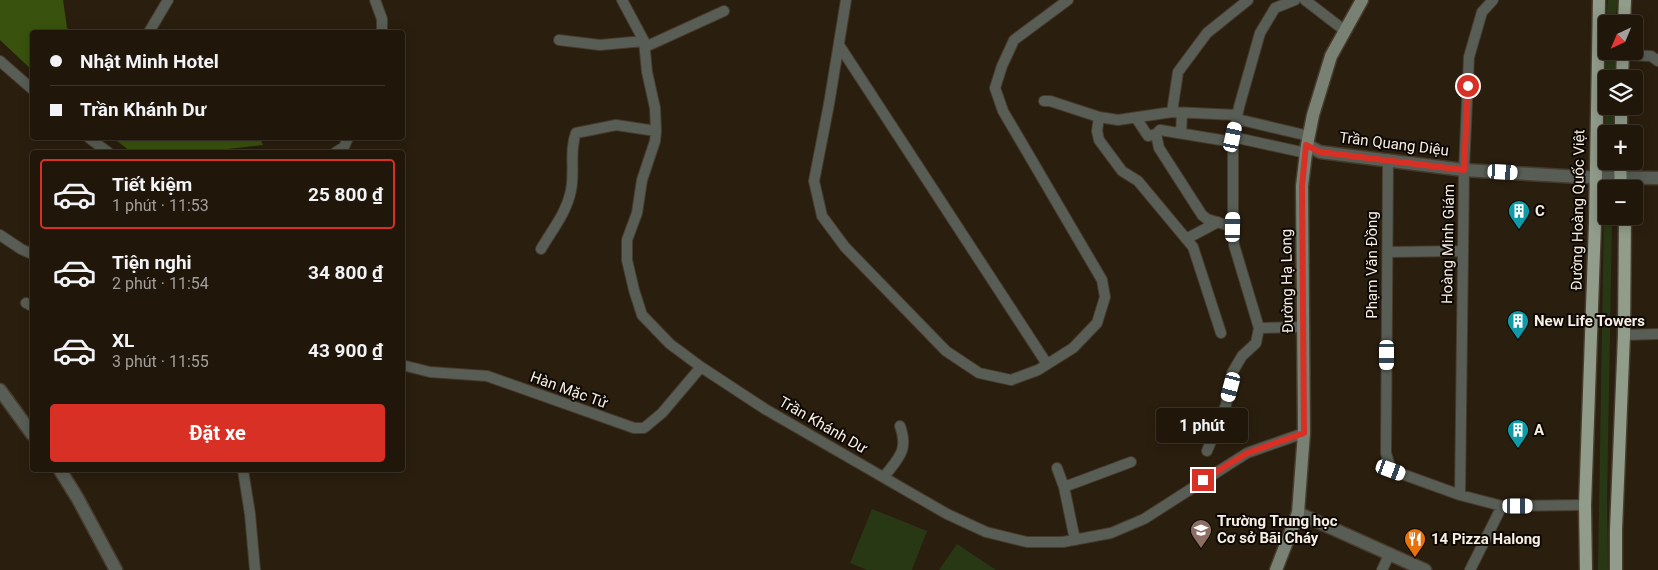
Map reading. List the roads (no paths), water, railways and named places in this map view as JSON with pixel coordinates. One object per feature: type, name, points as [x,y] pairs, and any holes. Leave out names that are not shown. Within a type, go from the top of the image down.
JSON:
[{"type":"main road","name":"Đường Hạ Long","points":[[1276,570],[1298,513],[1304,433],[1302,186],[1307,145],[1331,56],[1362,0]]},
{"type":"main road","name":"Đường Hoàng Quốc Việt","points":[[1586,570],[1585,505],[1596,177],[1599,0]]},
{"type":"main road","points":[[1624,15],[1625,0]]},
{"type":"main road","points":[[1616,570],[1624,334],[1625,225]]},
{"type":"street","points":[[150,30],[168,0]]},
{"type":"street","points":[[375,0],[382,19],[382,30]]},
{"type":"street","name":"Trần Khánh Dư","points":[[622,0],[644,44],[647,72],[655,108],[656,131],[642,180],[637,213],[627,240],[627,260],[642,315],[670,344],[765,409],[947,514],[986,532],[1027,542],[1063,542],[1111,533],[1144,518],[1247,453],[1304,433]]},
{"type":"street","points":[[846,0],[814,181],[822,216],[845,247],[946,351],[979,373],[1011,380],[1038,370],[1073,348],[1097,323],[1106,297],[1102,280],[1002,111],[995,88],[1002,66],[1014,40],[1068,0]]},
{"type":"street","points":[[1181,133],[1177,112],[1178,72],[1207,33],[1248,0]]},
{"type":"street","points":[[1207,451],[1226,405],[1231,387],[1232,373],[1242,356],[1256,343],[1259,328],[1234,245],[1233,139],[1237,117],[1260,33],[1266,19],[1275,8],[1295,0]]},
{"type":"street","points":[[1305,0],[1344,30]]},
{"type":"street","name":"Hoàng Minh Giám","points":[[1460,495],[1464,170],[1470,57],[1482,12],[1493,0]]},
{"type":"street","points":[[559,40],[600,45],[644,44],[724,11]]},
{"type":"street","points":[[839,45],[1047,364]]},
{"type":"street","points":[[1643,55],[1656,56]]},
{"type":"street","points":[[0,61],[30,88]]},
{"type":"street","points":[[1044,101],[1050,101],[1099,117],[1118,120],[1177,112],[1237,117],[1307,145]]},
{"type":"street","points":[[1099,117],[1097,124],[1099,140],[1122,171],[1138,181],[1193,247],[1221,333]]},
{"type":"street","points":[[1136,118],[1148,136],[1156,134],[1160,130],[1233,139],[1307,145]]},
{"type":"street","points":[[541,249],[567,206],[572,190],[572,143],[576,132],[616,125],[656,131]]},
{"type":"street","points":[[1156,134],[1158,148],[1197,209],[1207,219],[1233,227]]},
{"type":"street","points":[[92,140],[105,150]]},
{"type":"street","points":[[339,150],[344,147],[347,140]]},
{"type":"street","name":"Trần Quang Diệu","points":[[1307,145],[1320,152],[1464,170],[1596,177],[1608,180]]},
{"type":"street","name":"Phạm Văn Đồng","points":[[1388,159],[1386,453],[1391,470],[1460,495],[1502,506],[1585,505]]},
{"type":"street","name":"Trần Quang Diệu","points":[[1643,180],[1658,178]]},
{"type":"street","points":[[1186,239],[1218,222]]},
{"type":"street","points":[[0,235],[30,253]]},
{"type":"street","points":[[1388,252],[1463,250]]},
{"type":"street","points":[[1259,328],[1304,326]]},
{"type":"street","points":[[1624,334],[1658,334]]},
{"type":"street","name":"Hàn Mặc Tử","points":[[405,366],[430,372],[486,376],[634,428],[644,428],[662,413],[701,367]]},
{"type":"street","points":[[0,390],[30,431]]},
{"type":"street","points":[[884,477],[903,451],[904,438],[900,426]]},
{"type":"street","points":[[1064,487],[1131,462]]},
{"type":"street","points":[[1056,468],[1064,487],[1075,540]]},
{"type":"street","points":[[61,472],[116,570]]},
{"type":"street","points":[[243,472],[250,514],[255,570]]},
{"type":"street","points":[[1470,570],[1502,506]]},
{"type":"street","points":[[1298,513],[1425,570]]},
{"type":"street","points":[[1382,570],[1390,553]]},
{"type":"place","name":"C","points":[[1519,230]]},
{"type":"place","name":"New Life Towers","points":[[1518,340]]},
{"type":"place","name":"A","points":[[1518,449]]},
{"type":"place","name":"Trường Trung học Cơ sở Bãi Cháy","points":[[1201,549]]},
{"type":"place","name":"14 Pizza Halong","points":[[1415,558]]}]
